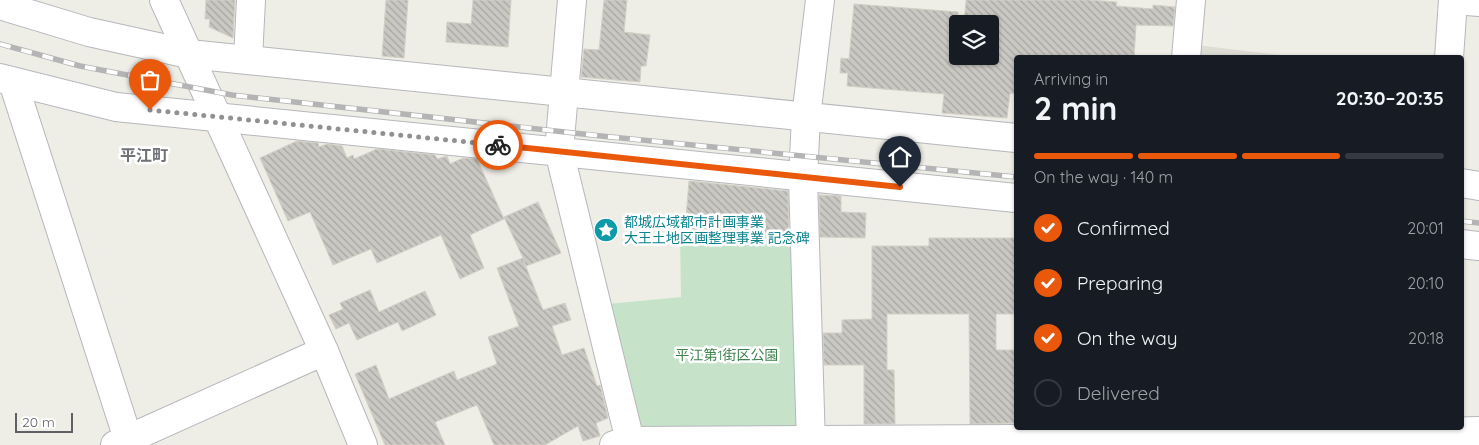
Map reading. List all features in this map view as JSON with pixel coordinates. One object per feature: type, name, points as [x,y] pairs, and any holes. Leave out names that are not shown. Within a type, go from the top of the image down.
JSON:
[{"type":"street","points":[[164,0],[324,351],[363,445]]},
{"type":"street","points":[[248,59],[251,0]]},
{"type":"street","points":[[572,0],[559,151],[622,443],[1181,437],[1479,431]]},
{"type":"street","points":[[811,442],[803,178],[806,117],[820,0]]},
{"type":"street","points":[[1186,55],[1191,0]]},
{"type":"street","points":[[1449,55],[1454,0],[1479,2]]},
{"type":"street","points":[[0,4],[189,54],[1014,138]]},
{"type":"street","points":[[6,80],[116,106],[803,178],[1014,198]]},
{"type":"street","points":[[6,80],[122,442],[324,351]]},
{"type":"street","points":[[1464,184],[1479,186]]},
{"type":"street","points":[[1464,244],[1479,246]]},
{"type":"shaded area","points":[[1196,45],[1280,55],[1195,55]]},
{"type":"green space","name":"平江第1街区公園","points":[[680,233],[797,243],[805,418],[795,429],[641,430],[608,304],[681,297]]},
{"type":"building","points":[[206,0],[235,0],[233,38],[209,27],[210,19],[205,19]]},
{"type":"building","points":[[386,0],[408,0],[404,58],[382,56]]},
{"type":"building","points":[[473,0],[511,0],[508,47],[446,42],[447,22],[471,24]]},
{"type":"building","points":[[604,0],[627,0],[624,32],[650,35],[646,66],[641,66],[640,82],[581,77],[584,49],[599,50]]},
{"type":"building","points":[[966,0],[1089,0],[1117,2],[1116,6],[1153,9],[1153,5],[1175,7],[1173,26],[1136,25],[1134,55],[1014,55],[1014,94],[1010,93],[1007,118],[942,113],[944,94],[847,86],[848,73],[840,73],[841,58],[849,59],[854,4],[958,12],[958,15],[949,15],[949,65],[999,65],[999,15],[965,15]]},
{"type":"building","points":[[297,141],[318,143],[319,147],[327,144],[342,146],[347,158],[353,155],[354,159],[377,149],[435,155],[437,159],[447,156],[450,164],[463,158],[477,159],[504,219],[470,235],[484,268],[460,279],[441,235],[377,263],[371,249],[333,265],[310,212],[288,221],[260,158]]},
{"type":"building","points":[[689,181],[788,191],[789,239],[685,230]]},
{"type":"building","points":[[819,195],[841,196],[841,212],[866,213],[865,238],[820,237]]},
{"type":"building","points":[[538,202],[561,253],[526,266],[523,259],[543,310],[565,303],[571,320],[552,326],[562,355],[584,348],[597,386],[600,385],[608,418],[596,423],[600,436],[583,441],[578,426],[545,445],[494,445],[477,405],[435,422],[445,445],[385,445],[355,374],[376,365],[389,399],[454,371],[457,380],[497,364],[488,337],[519,326],[497,268],[523,258],[504,217]]},
{"type":"building","points":[[929,238],[1014,238],[1014,314],[996,314],[996,350],[1014,350],[1014,423],[970,424],[969,314],[887,314],[887,370],[894,370],[895,424],[864,424],[864,365],[824,365],[823,333],[842,333],[842,320],[872,319],[872,246],[929,246]]},
{"type":"building","points":[[370,290],[379,312],[425,291],[436,315],[402,331],[398,322],[357,340],[349,323],[336,329],[329,315],[343,309],[340,303]]},
{"type":"railway","points":[[0,44],[80,66],[232,95],[601,136],[1014,177]]},
{"type":"railway","points":[[1464,221],[1479,223]]},
{"type":"way so far","points":[[150,110],[498,145]]},
{"type":"place","name":"都城広域都市計画事業 大王土地区画整理事業 記念碑","points":[[606,230]]},
{"type":"district","name":"平江町","points":[[144,155]]},
{"type":"route","points":[[498,145],[900,187]]}]
